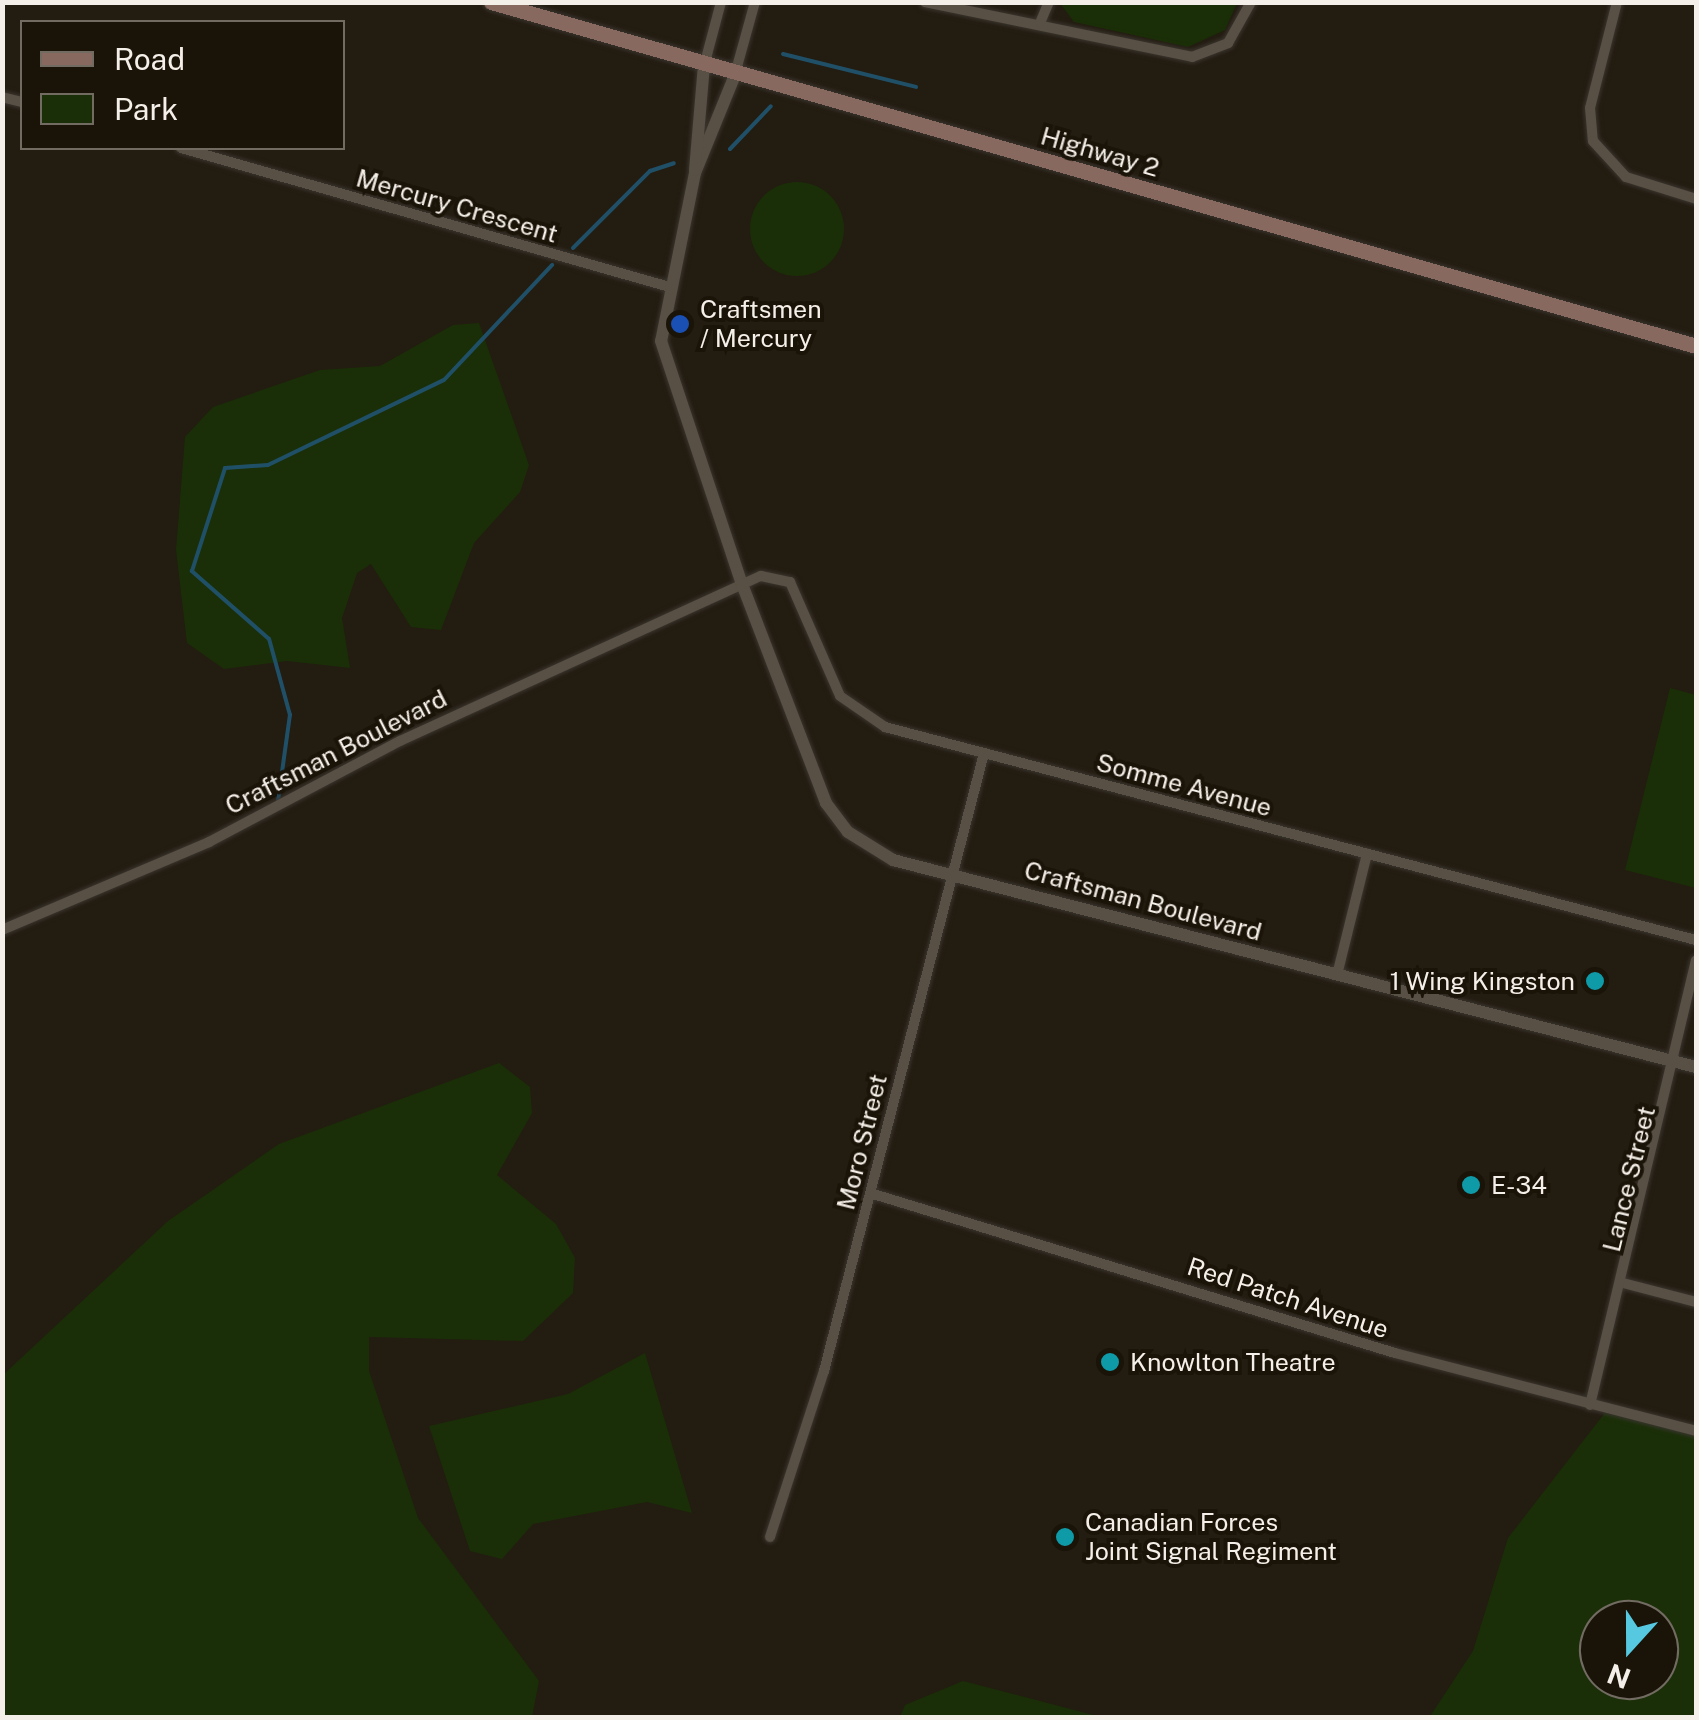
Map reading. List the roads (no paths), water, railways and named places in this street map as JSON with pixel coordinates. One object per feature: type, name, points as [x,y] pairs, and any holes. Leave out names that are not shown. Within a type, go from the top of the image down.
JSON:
[{"type":"main road","name":"Highway 2","points":[[491,2],[704,66],[1696,346]]},
{"type":"street","points":[[704,66],[721,2]]},
{"type":"street","points":[[735,74],[755,2]]},
{"type":"street","points":[[926,2],[1192,57],[1228,43],[1251,2]]},
{"type":"street","points":[[1040,23],[1049,2]]},
{"type":"street","points":[[1617,2],[1590,108],[1593,141],[1626,177],[1696,200]]},
{"type":"street","name":"Craftsman Boulevard","points":[[695,173],[704,66]]},
{"type":"street","name":"Craftsman Boulevard","points":[[735,74],[695,173],[666,286],[667,379],[742,584],[836,819],[877,853],[951,875],[1696,1067]]},
{"type":"street","name":"Mercury Crescent","points":[[188,150],[666,286]]},
{"type":"street","name":"Somme Avenue","points":[[742,584],[790,582],[827,677],[866,720],[1696,940]]},
{"type":"street","name":"Craftsman Boulevard","points":[[2,930],[209,842],[400,741],[742,584]]},
{"type":"street","name":"Moro Street","points":[[770,1537],[870,1193],[984,753]]},
{"type":"street","points":[[1337,974],[1367,854]]},
{"type":"street","name":"Lance Street","points":[[1590,1405],[1676,1061],[1696,960]]},
{"type":"street","name":"Red Patch Avenue","points":[[870,1193],[1590,1405],[1696,1431]]},
{"type":"street","points":[[1623,1283],[1696,1302]]},
{"type":"waterway","points":[[783,54],[916,87]]},
{"type":"waterway","points":[[730,149],[771,106]]},
{"type":"waterway","points":[[573,248],[650,171],[674,163]]},
{"type":"waterway","points":[[278,801],[290,715],[269,639],[192,571],[225,468],[268,465],[444,380],[552,265]]},
{"type":"place","name":"Craftsmen / Mercury","points":[[680,324]]},
{"type":"place","name":"1 Wing Kingston","points":[[1595,981]]},
{"type":"place","name":"E-34","points":[[1471,1185]]},
{"type":"place","name":"Knowlton Theatre","points":[[1110,1362]]},
{"type":"place","name":"Canadian Forces Joint Signal Regiment","points":[[1065,1537]]}]
